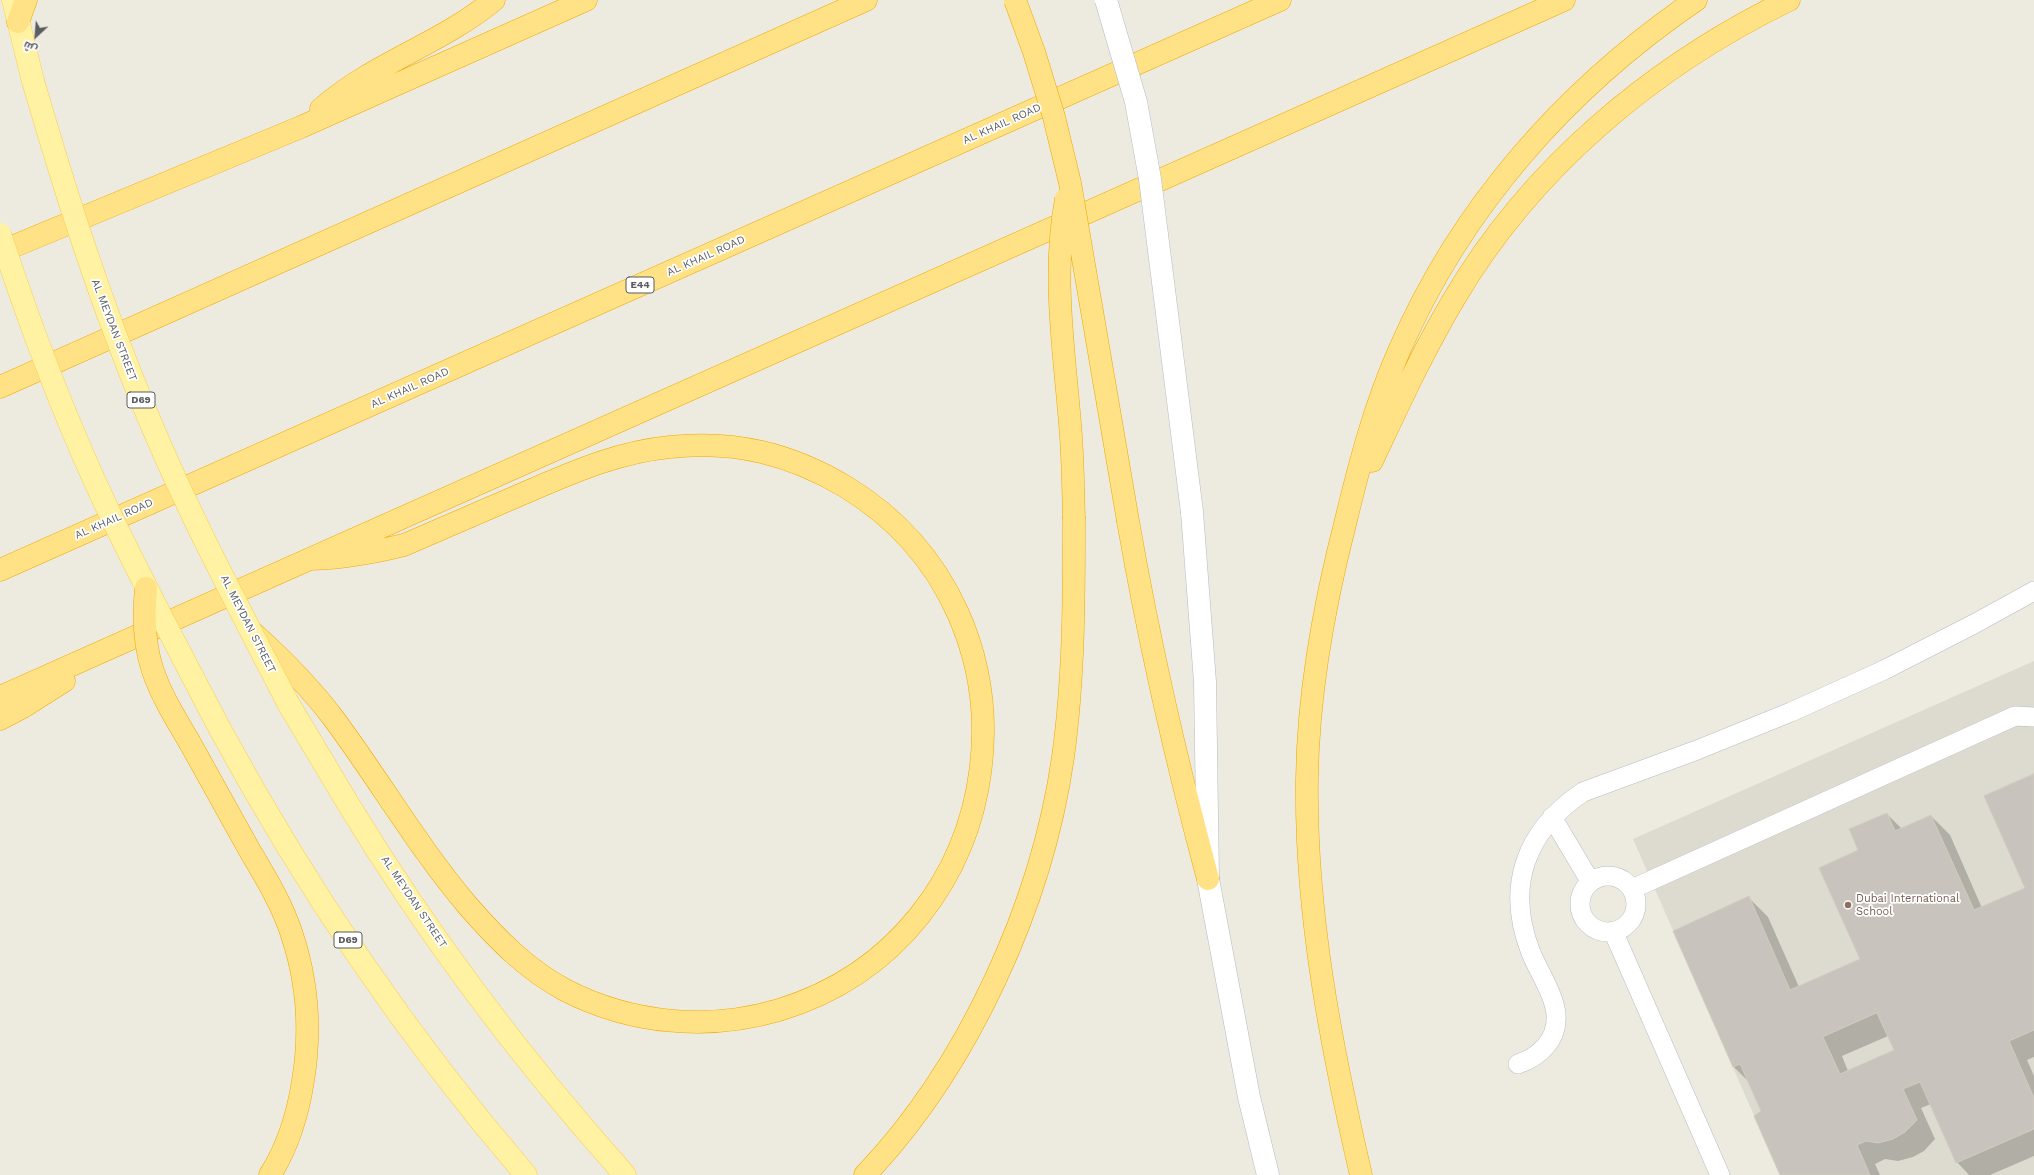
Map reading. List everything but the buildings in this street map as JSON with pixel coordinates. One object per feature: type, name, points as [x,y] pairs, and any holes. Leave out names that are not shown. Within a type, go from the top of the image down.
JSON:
[{"type":"highway","points":[[18,22],[26,0]]},
{"type":"highway","points":[[301,127],[328,102],[359,80],[450,31],[494,0]]},
{"type":"highway","points":[[0,252],[301,127],[586,0]]},
{"type":"highway","points":[[0,387],[866,0]]},
{"type":"highway","points":[[1015,0],[1034,52],[1052,110],[1070,183],[1144,611],[1163,701],[1208,879]]},
{"type":"highway","name":"AL KHAIL ROAD","points":[[0,570],[1280,0]]},
{"type":"highway","points":[[0,697],[1564,0]]},
{"type":"highway","points":[[1361,1175],[1345,1107],[1330,1022],[1311,894],[1307,823],[1307,779],[1309,722],[1317,650],[1331,578],[1379,402],[1399,351],[1422,301],[1449,253],[1484,200],[1524,151],[1567,105],[1613,62],[1671,17],[1696,0]]},
{"type":"highway","points":[[1349,508],[1424,352],[1455,297],[1491,245],[1525,202],[1573,149],[1620,107],[1671,69],[1724,34],[1789,0]]},
{"type":"highway","points":[[865,1175],[912,1118],[949,1064],[982,1007],[1010,947],[1033,885],[1051,821],[1063,757],[1070,684],[1074,612],[1074,519],[1070,426],[1059,297],[1059,258],[1062,220],[1070,183]]},
{"type":"highway","points":[[252,632],[293,670],[312,691],[341,730],[430,859],[500,942],[530,968],[564,989],[593,1002],[638,1016],[678,1022],[718,1022],[758,1016],[796,1005],[831,989],[865,968],[895,942],[922,914],[944,881],[964,839],[974,809],[982,770],[984,731],[981,692],[973,653],[959,616],[940,582],[918,549],[891,520],[860,496],[826,475],[790,459],[752,448],[713,445],[674,446],[636,451],[599,462],[404,545],[373,553],[342,558],[311,559]]},
{"type":"highway","points":[[146,588],[143,612],[144,637],[156,684],[276,897],[292,934],[303,974],[308,1014],[307,1055],[302,1089],[289,1134],[270,1175]]},
{"type":"highway","points":[[0,719],[23,707],[62,682],[97,654]]},
{"type":"main road","name":"AL MEYDAN STREET","points":[[13,0],[33,81],[63,185],[101,297],[147,414],[188,508],[288,703],[347,803],[411,899],[478,994],[549,1085],[625,1175]]},
{"type":"main road","points":[[1106,0],[1136,102],[1150,179],[1192,512],[1205,682],[1208,879],[1249,1097],[1268,1175]]},
{"type":"main road","name":"D69","points":[[0,234],[19,292],[62,404],[109,513],[146,588],[248,781],[304,874],[364,965],[427,1053],[494,1138],[526,1175]]},
{"type":"lane","points":[[1518,1064],[1530,1060],[1541,1052],[1550,1042],[1555,1030],[1557,1016],[1554,1003],[1524,933],[1520,913],[1519,892],[1522,872],[1529,852],[1539,833],[1552,817],[1584,792],[1697,750],[1791,712],[1884,670],[1974,624],[2034,591]]},
{"type":"lane","points":[[1632,889],[2015,716],[2034,717]]},
{"type":"lane","points":[[1552,817],[1590,881]]},
{"type":"lane","points":[[1613,876],[1627,883],[1632,889],[1636,904],[1635,912],[1627,924],[1613,931],[1597,930],[1590,926],[1580,911],[1581,895],[1590,881],[1598,877],[1613,876]]},
{"type":"lane","points":[[1613,931],[1720,1175]]},
{"type":"shaded area","name":"Dubai International School","points":[[2034,661],[2034,1175],[1780,1175],[1633,839]]},
{"type":"place","name":"Dubai International School","points":[[1848,905]]}]
